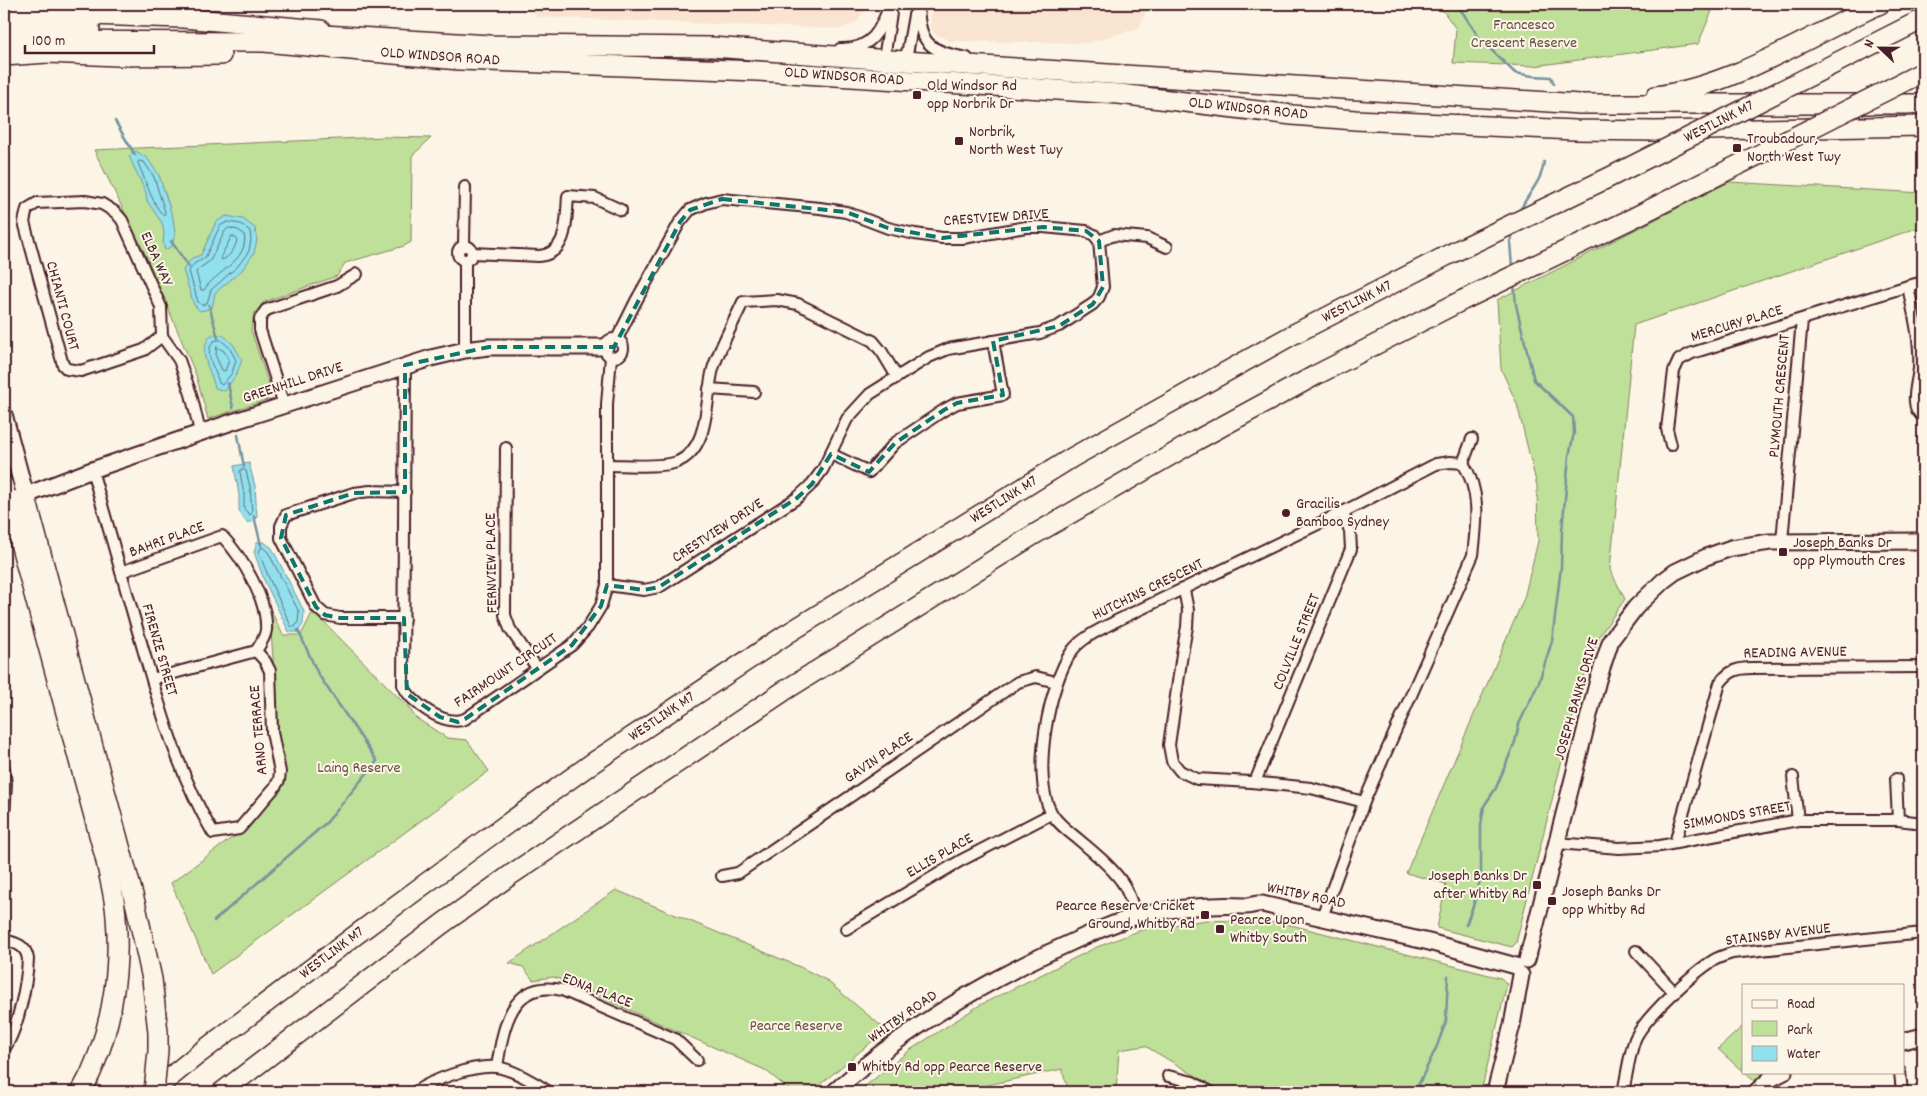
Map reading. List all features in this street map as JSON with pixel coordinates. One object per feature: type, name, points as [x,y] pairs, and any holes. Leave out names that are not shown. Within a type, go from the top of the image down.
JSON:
[{"type":"highway","points":[[1580,104],[1656,96],[1691,88],[1754,65],[1880,4]]},
{"type":"highway","points":[[4,14],[183,18],[311,28],[373,45]]},
{"type":"highway","name":"WESTLINK M7","points":[[153,1092],[196,1056],[416,890],[591,764],[787,634],[1073,457],[1294,334],[1450,254],[1610,177],[1923,19]]},
{"type":"highway","name":"OLD WINDSOR ROAD","points":[[4,28],[209,29],[373,45],[459,60],[718,70],[1119,94],[1292,116],[1346,119],[1575,130],[1655,131],[1923,126]]},
{"type":"highway","name":"OLD WINDSOR ROAD","points":[[4,41],[712,47],[1580,104],[1923,104]]},
{"type":"highway","points":[[4,56],[48,53],[118,56],[373,45]]},
{"type":"highway","points":[[4,62],[19,61],[48,53]]},
{"type":"highway","points":[[881,80],[884,59]]},
{"type":"highway","points":[[881,80],[897,70],[904,61]]},
{"type":"highway","points":[[222,1092],[442,924],[512,874],[784,691],[1035,534],[1316,375],[1462,300],[1631,219],[1923,72]]},
{"type":"highway","points":[[10,496],[19,541],[104,857],[116,917],[117,953],[112,999],[101,1044],[81,1092]]},
{"type":"highway","points":[[10,496],[146,946],[156,1004],[158,1032],[158,1051],[153,1092]]},
{"type":"highway","points":[[4,527],[19,541]]},
{"type":"main road","points":[[4,416],[10,496]]},
{"type":"street","points":[[712,47],[848,49],[858,47],[872,40],[883,23],[891,4]]},
{"type":"street","points":[[884,59],[891,4]]},
{"type":"street","points":[[904,61],[917,4]]},
{"type":"street","points":[[917,4],[922,35],[932,46],[953,55],[1025,68]]},
{"type":"street","points":[[465,187],[467,253],[465,350]]},
{"type":"street","points":[[467,253],[546,256],[554,252],[560,246],[563,238],[568,196],[596,198],[621,210]]},
{"type":"street","name":"CRESTVIEW DRIVE","points":[[606,585],[644,590],[659,587],[797,498],[812,484],[823,469],[847,419],[858,406],[870,394],[929,357],[948,349],[1040,333],[1059,326],[1093,304],[1099,297],[1103,287],[1099,241],[1094,235],[1086,231],[1043,227],[1026,227],[963,238],[942,238],[888,228],[837,210],[722,199],[706,202],[690,210],[680,222],[611,348]]},
{"type":"street","name":"CHIANTI COURT","points":[[102,204],[85,201],[37,202],[27,209],[24,214],[24,222],[63,365],[67,369],[81,371],[144,350],[162,336]]},
{"type":"street","name":"ELBA WAY","points":[[102,204],[115,212],[122,220],[141,260],[161,307],[162,336]]},
{"type":"street","points":[[1099,241],[1114,235],[1147,238],[1167,247]]},
{"type":"street","points":[[284,405],[260,330],[259,325],[262,314],[272,308],[337,286],[357,274]]},
{"type":"street","name":"PLYMOUTH CRESCENT","points":[[1782,541],[1802,320],[1923,282]]},
{"type":"street","points":[[1908,286],[1919,340],[1919,366],[1915,405],[1923,416]]},
{"type":"street","points":[[608,465],[665,465],[677,462],[687,455],[696,444],[702,429],[713,369],[743,302],[777,300],[798,304],[873,341],[882,352],[896,377]]},
{"type":"street","name":"MERCURY PLACE","points":[[1671,445],[1667,429],[1674,371],[1679,360],[1692,353],[1802,320]]},
{"type":"street","points":[[162,336],[178,360],[191,394],[200,432]]},
{"type":"street","points":[[831,454],[869,472],[895,443],[950,407],[957,403],[1003,395],[992,341]]},
{"type":"street","name":"GREENHILL DRIVE","points":[[10,496],[405,365],[465,350],[498,347],[611,348]]},
{"type":"street","name":"FAIRMOUNT CIRCUIT","points":[[405,365],[403,685],[406,694],[414,702],[440,717],[458,722],[572,645],[588,627],[601,606],[606,585],[607,404],[611,348]]},
{"type":"street","points":[[709,389],[754,392]]},
{"type":"street","points":[[1322,917],[1364,802],[1474,554],[1477,523],[1474,485],[1463,463],[1472,439]]},
{"type":"street","name":"FERNVIEW PLACE","points":[[506,448],[505,615],[510,629],[537,668]]},
{"type":"street","name":"HUTCHINS CRESCENT","points":[[1051,814],[1045,799],[1041,770],[1044,740],[1056,682],[1073,649],[1092,634],[1116,621],[1343,512],[1436,464],[1463,463]]},
{"type":"street","name":"FIRENZE STREET","points":[[92,470],[166,728],[201,814],[213,833]]},
{"type":"street","points":[[404,618],[340,618],[325,615],[316,607],[281,538],[281,526],[286,516],[354,493],[370,491],[405,492]]},
{"type":"street","name":"COLVILLE STREET","points":[[1255,782],[1352,549],[1350,531],[1343,512]]},
{"type":"street","name":"BAHRI PLACE","points":[[121,572],[222,536],[235,550],[262,601],[266,630],[263,640],[256,651]]},
{"type":"street","name":"JOSEPH BANKS DRIVE","points":[[1495,1092],[1512,1025],[1522,967],[1557,843],[1593,697],[1615,633],[1646,596],[1663,582],[1689,564],[1731,548],[1782,541],[1923,541]]},
{"type":"street","points":[[1184,590],[1188,610],[1187,627],[1169,745],[1172,761],[1180,771],[1197,779],[1255,782],[1311,788],[1364,802]]},
{"type":"street","points":[[152,680],[256,651]]},
{"type":"street","name":"ARNO TERRACE","points":[[213,833],[239,828],[279,780],[280,772],[272,732],[270,671],[256,651]]},
{"type":"street","name":"READING AVENUE","points":[[1675,843],[1720,683],[1732,671],[1740,668],[1923,666]]},
{"type":"street","name":"GAVIN PLACE","points":[[722,876],[738,872],[1018,682],[1036,677],[1056,682]]},
{"type":"street","points":[[4,769],[6,784],[4,818]]},
{"type":"street","points":[[1793,777],[1798,820]]},
{"type":"street","points":[[1896,779],[1898,820]]},
{"type":"street","points":[[1051,814],[1113,872],[1128,893],[1137,917]]},
{"type":"street","name":"ELLIS PLACE","points":[[846,929],[960,861],[1051,814]]},
{"type":"street","name":"SIMMONDS STREET","points":[[1557,843],[1638,848],[1798,820],[1898,820],[1923,823]]},
{"type":"street","name":"WHITBY ROAD","points":[[834,1092],[896,1042],[970,992],[1082,938],[1137,917],[1209,905],[1246,907],[1256,904],[1322,917],[1522,967]]},
{"type":"street","name":"STAINSBY AVENUE","points":[[1623,1092],[1634,1041],[1640,1029],[1651,1015],[1715,959],[1732,953],[1923,933]]},
{"type":"street","points":[[4,940],[26,942],[28,968],[15,1028],[10,1041],[4,1049]]},
{"type":"street","points":[[1636,950],[1676,993]]},
{"type":"street","name":"EDNA PLACE","points":[[497,1067],[504,1028],[514,1006],[530,991],[544,988],[562,990],[675,1039],[697,1060]]},
{"type":"street","points":[[1904,1040],[1923,1036]]},
{"type":"street","points":[[415,1092],[426,1084],[468,1070],[497,1067],[531,1080],[549,1092]]},
{"type":"street","points":[[1756,1092],[1770,1079],[1780,1074]]},
{"type":"street","points":[[1900,1074],[1902,1092]]},
{"type":"street","points":[[1168,1076],[1192,1082],[1211,1092]]},
{"type":"highlighted area","points":[[722,199],[846,212],[888,228],[942,238],[1043,227],[1086,231],[1099,241],[1103,287],[1093,304],[1059,326],[993,341],[1003,395],[957,403],[944,410],[895,443],[869,472],[831,454],[812,484],[797,498],[659,587],[644,590],[607,585],[601,606],[572,645],[465,719],[458,722],[440,717],[407,694],[404,618],[340,618],[325,615],[316,607],[281,538],[286,515],[354,493],[405,492],[405,365],[489,347],[614,347],[680,222],[690,210]]},
{"type":"shaded area","points":[[140,4],[396,4],[399,13]]},
{"type":"shaded area","points":[[531,4],[866,4],[858,21],[841,29],[536,17]]},
{"type":"shaded area","points":[[932,4],[1149,4],[1139,28],[1088,43],[950,41],[935,34],[932,30],[930,25]]},
{"type":"green space","name":"Francesco Crescent Reserve","points":[[1430,4],[1715,4],[1698,44],[1534,66],[1453,63],[1456,29],[1439,5]]},
{"type":"green space","points":[[384,137],[431,138],[412,156],[411,242],[404,246],[345,263],[337,276],[264,302],[254,314],[251,330],[271,391],[267,400],[208,419],[196,375],[147,258],[94,150]]},
{"type":"green space","points":[[1729,182],[1923,193],[1923,227],[1634,325],[1610,570],[1625,599],[1600,635],[1581,685],[1516,943],[1512,947],[1437,928],[1446,884],[1406,873],[1524,598],[1538,541],[1537,486],[1517,404],[1501,369],[1497,300]]},
{"type":"green space","name":"Laing Reserve","points":[[269,607],[283,635],[301,635],[313,611],[409,708],[416,718],[447,738],[467,740],[489,771],[211,974],[171,883],[252,823],[285,780],[279,735]]},
{"type":"green space","name":"Pearce Reserve","points":[[616,890],[800,967],[826,980],[886,1030],[811,1092],[792,1092],[765,1070],[602,998],[582,987],[553,977],[533,980],[523,967],[509,963]]},
{"type":"green space","points":[[1207,920],[1283,923],[1501,978],[1507,984],[1481,1092],[1223,1092],[1145,1046],[1119,1050],[1116,1092],[1069,1092],[1062,1069],[955,1092],[858,1092],[910,1050],[980,1005],[1097,947],[1141,930]]},
{"type":"green space","points":[[1742,1027],[1742,1071],[1718,1049]]},
{"type":"green space","points":[[1746,1074],[1765,1074],[1755,1082]]},
{"type":"water","points":[[136,151],[147,158],[159,175],[173,218],[175,234],[172,246],[165,250],[162,223],[147,201],[146,193],[129,156]]},
{"type":"water","points":[[226,216],[243,219],[255,228],[257,240],[254,253],[242,270],[215,293],[212,308],[200,311],[194,305],[183,270],[192,258],[201,255],[216,222]]},
{"type":"water","points":[[211,335],[223,335],[233,344],[242,360],[236,375],[225,391],[215,388],[206,361],[205,348]]},
{"type":"water","points":[[249,463],[255,486],[257,516],[251,522],[246,522],[239,511],[239,495],[234,466]]},
{"type":"water","points":[[257,542],[264,542],[272,548],[304,611],[303,624],[298,632],[289,632],[264,580],[254,552]]},
{"type":"waterway","points":[[1457,4],[1480,39],[1515,73],[1551,77],[1554,84]]},
{"type":"waterway","points":[[115,121],[135,155]]},
{"type":"waterway","points":[[1520,211],[1540,176],[1544,162]]},
{"type":"waterway","points":[[1512,267],[1510,242],[1513,233]]},
{"type":"waterway","points":[[171,241],[189,267]]},
{"type":"waterway","points":[[1466,925],[1476,898],[1481,875],[1481,825],[1484,806],[1496,788],[1515,742],[1519,724],[1539,682],[1552,641],[1561,567],[1562,531],[1569,456],[1574,433],[1573,417],[1534,380],[1516,305],[1514,283]]},
{"type":"waterway","points":[[209,305],[218,338]]},
{"type":"waterway","points":[[228,383],[233,408]]},
{"type":"waterway","points":[[238,435],[244,467]]},
{"type":"waterway","points":[[254,516],[261,545]]},
{"type":"waterway","points":[[214,921],[327,822],[377,761],[318,674],[298,630]]},
{"type":"waterway","points":[[1415,1092],[1437,1046],[1446,1021],[1448,976]]},
{"type":"place","name":"Old Windsor Rd opp Norbrik Dr","points":[[917,95]]},
{"type":"place","name":"Norbrik, North West Twy","points":[[959,141]]},
{"type":"place","name":"Troubadour, North West Twy","points":[[1737,148]]},
{"type":"place","name":"Gracilis Bamboo Sydney","points":[[1286,513]]},
{"type":"place","name":"Joseph Banks Dr opp Plymouth Cres","points":[[1783,552]]},
{"type":"place","name":"Joseph Banks Dr after Whitby Rd","points":[[1537,885]]},
{"type":"place","name":"Joseph Banks Dr opp Whitby Rd","points":[[1552,901]]},
{"type":"place","name":"Pearce Reserve Cricket Ground, Whitby Rd","points":[[1205,915]]},
{"type":"place","name":"Pearce Upon Whitby South","points":[[1220,929]]},
{"type":"place","name":"Whitby Rd opp Pearce Reserve","points":[[852,1067]]}]
